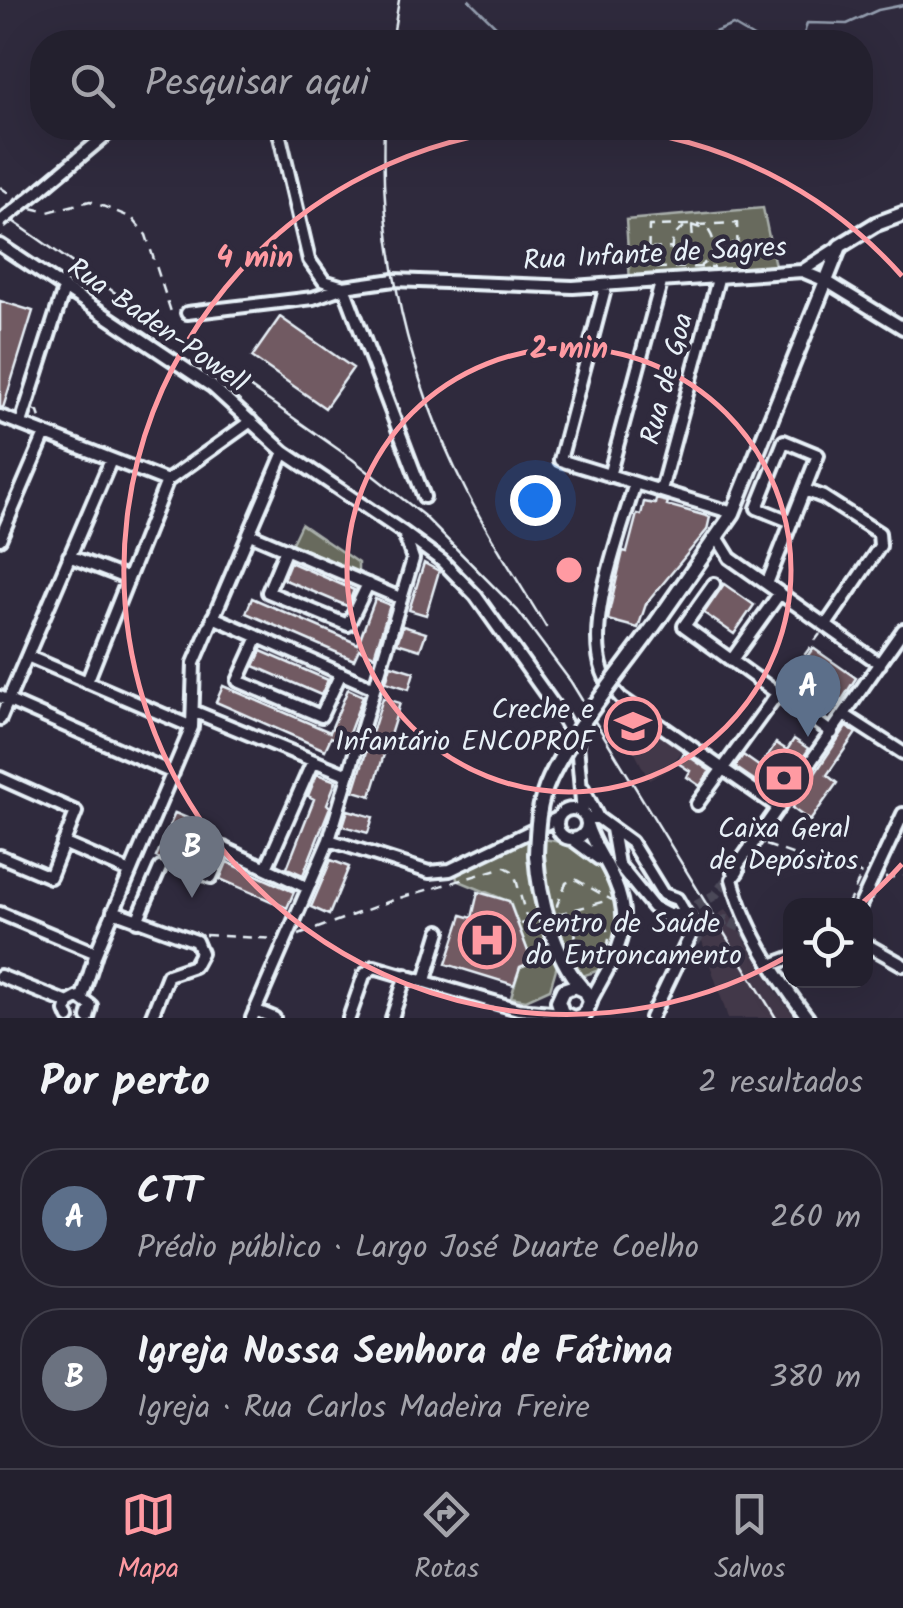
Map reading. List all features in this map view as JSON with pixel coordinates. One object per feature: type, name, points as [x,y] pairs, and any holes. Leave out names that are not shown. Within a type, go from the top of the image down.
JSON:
[{"type":"main road","points":[[566,1011],[561,956],[538,878],[536,855],[538,818],[548,781],[733,513],[840,246],[876,224],[903,214]]},
{"type":"main road","points":[[561,956],[587,1001]]},
{"type":"main road","points":[[566,1011],[568,987],[587,1001]]},
{"type":"main road","points":[[566,1011],[587,1001]]},
{"type":"street","points":[[0,222],[100,140]]},
{"type":"street","points":[[281,140],[309,260],[324,281],[344,288],[424,497]]},
{"type":"street","name":"Rua Baden-Powell","points":[[0,245],[213,387],[284,452],[442,561],[476,596],[577,744],[592,843],[616,883],[616,898]]},
{"type":"street","points":[[802,271],[840,246]]},
{"type":"street","name":"Rua Infante de Sagres","points":[[187,314],[313,298],[344,288],[394,280],[573,288],[802,271],[826,281],[903,328]]},
{"type":"street","name":"Rua de Goa","points":[[661,490],[718,279]]},
{"type":"street","points":[[608,476],[662,283]]},
{"type":"street","points":[[606,286],[560,460],[733,513]]},
{"type":"street","points":[[20,423],[64,289]]},
{"type":"street","points":[[0,416],[44,429],[167,480]]},
{"type":"street","points":[[87,682],[167,480],[251,421]]},
{"type":"street","points":[[0,538],[44,429]]},
{"type":"street","points":[[767,584],[805,490],[818,455],[784,441],[757,508],[792,522]]},
{"type":"street","points":[[82,998],[113,911],[192,727],[194,663],[284,452]]},
{"type":"street","points":[[0,719],[4,699],[27,656],[111,460]]},
{"type":"street","points":[[635,484],[597,620],[604,677],[620,698],[779,808]]},
{"type":"street","points":[[805,490],[880,533],[881,539],[826,625]]},
{"type":"street","points":[[274,1018],[254,1014],[329,840],[413,559],[404,533]]},
{"type":"street","points":[[250,534],[400,598]]},
{"type":"street","points":[[718,537],[730,558],[880,664]]},
{"type":"street","points":[[286,549],[268,592],[348,626],[368,584]]},
{"type":"street","points":[[706,554],[730,558]]},
{"type":"street","points":[[69,556],[126,578]]},
{"type":"street","points":[[714,584],[684,626],[832,733]]},
{"type":"street","points":[[731,662],[779,594]]},
{"type":"street","points":[[213,618],[374,688]]},
{"type":"street","points":[[732,876],[903,630]]},
{"type":"street","points":[[258,637],[238,681],[321,716],[341,673]]},
{"type":"street","points":[[27,656],[192,727]]},
{"type":"street","points":[[697,804],[776,694]]},
{"type":"street","points":[[4,699],[173,772]]},
{"type":"street","points":[[193,712],[348,774]]},
{"type":"street","points":[[844,715],[903,752]]},
{"type":"street","points":[[266,868],[312,761]]},
{"type":"street","points":[[0,778],[76,812],[50,877],[0,856]]},
{"type":"street","points":[[580,778],[560,815],[558,830],[604,863]]},
{"type":"street","points":[[329,840],[430,872],[455,868],[528,834],[572,808],[612,829],[631,842],[663,894],[676,899],[694,928],[654,1018]]},
{"type":"street","points":[[732,876],[779,808]]},
{"type":"street","points":[[862,898],[867,875],[899,833],[903,814]]},
{"type":"street","points":[[528,834],[569,839],[583,835],[589,818]]},
{"type":"street","points":[[612,829],[618,864],[653,907],[668,915],[683,913]]},
{"type":"street","points":[[64,843],[130,872]]},
{"type":"street","points":[[224,848],[308,888]]},
{"type":"street","points":[[138,921],[160,868]]},
{"type":"street","points":[[732,876],[771,965],[805,1018]]},
{"type":"street","points":[[587,1001],[616,959],[622,936],[616,898]]},
{"type":"street","points":[[113,911],[196,941],[200,953],[194,966],[168,975],[151,1018]]},
{"type":"street","points":[[0,913],[96,954]]},
{"type":"street","points":[[425,980],[440,930]]},
{"type":"street","points":[[751,939],[763,965],[805,1018]]},
{"type":"street","points":[[873,948],[903,965]]},
{"type":"street","points":[[654,1018],[687,955]]},
{"type":"street","points":[[771,965],[783,961]]},
{"type":"street","points":[[349,1018],[364,975],[374,966],[532,1012],[566,1011]]},
{"type":"street","points":[[392,1018],[406,975]]},
{"type":"street","points":[[0,976],[68,1003],[82,998]]},
{"type":"street","points":[[82,998],[91,1006],[92,1017]]},
{"type":"street","points":[[68,1003],[69,1018]]},
{"type":"path","points":[[0,186],[18,200]]},
{"type":"path","points":[[26,206],[48,212],[90,201],[132,218],[146,236],[172,315]]},
{"type":"path","points":[[724,266],[648,268],[649,226],[737,223],[738,266]]},
{"type":"path","points":[[692,225],[693,242]]},
{"type":"path","points":[[688,267],[676,259],[672,248],[676,232],[692,225],[709,231],[714,244],[712,257],[696,268]]},
{"type":"path","points":[[714,244],[738,243]]},
{"type":"path","points":[[648,249],[672,248]]},
{"type":"path","points":[[26,408],[38,412],[44,429]]},
{"type":"path","points":[[776,694],[826,625]]},
{"type":"path","points":[[759,842],[826,866],[867,875],[903,876]]},
{"type":"path","points":[[190,930],[207,935],[287,937],[338,923],[396,899],[506,867],[514,872],[526,916]]},
{"type":"path","points":[[852,898],[867,875]]},
{"type":"path","points":[[580,926],[561,923],[557,914],[559,893],[566,883],[575,879],[616,898]]},
{"type":"path","points":[[557,914],[616,898]]},
{"type":"path","points":[[583,908],[586,922]]},
{"type":"path","points":[[521,924],[537,920]]},
{"type":"path","points":[[586,922],[601,923],[610,942],[604,952],[593,956],[578,948],[575,936],[580,926],[586,922]]},
{"type":"shaded area","name":"Creche e Infantário ENCOPROF","points":[[609,703],[683,750],[669,769],[649,780]]},
{"type":"shaded area","points":[[726,909],[796,1018],[728,1018],[698,929]]},
{"type":"green space","points":[[763,208],[776,271],[630,282],[626,220]]},
{"type":"green space","points":[[301,524],[358,563],[358,573],[354,575],[290,547]]},
{"type":"green space","points":[[527,834],[543,918],[558,962],[550,989],[526,1000],[511,997],[520,967],[532,962],[510,902],[457,880],[455,868]]},
{"type":"green space","points":[[542,839],[577,849],[591,859],[611,886],[616,902],[618,920],[613,954],[604,967],[582,976],[558,930],[548,892]]},
{"type":"building","points":[[0,301],[33,311],[3,408],[0,407]]},
{"type":"building","points":[[280,317],[353,368],[325,408],[252,357]]},
{"type":"building","points":[[656,499],[710,517],[707,530],[646,604],[638,628],[608,620],[623,551],[627,552],[637,514],[641,515],[644,502],[655,504]]},
{"type":"building","points":[[290,562],[354,590],[347,606],[283,579]]},
{"type":"building","points":[[424,563],[439,571],[426,615],[409,610]]},
{"type":"building","points":[[724,584],[754,605],[734,634],[704,613]]},
{"type":"building","points":[[252,598],[358,644],[375,599],[390,605],[374,656],[359,649],[354,660],[246,613]]},
{"type":"building","points":[[403,626],[426,633],[420,650],[397,643]]},
{"type":"building","points":[[813,648],[856,678],[838,706],[794,676]]},
{"type":"building","points":[[261,651],[328,680],[321,695],[254,666]]},
{"type":"building","points":[[391,665],[414,672],[409,689],[386,682]]},
{"type":"building","points":[[223,686],[330,732],[348,689],[363,696],[345,744],[331,737],[325,750],[216,702]]},
{"type":"building","points":[[383,698],[400,703],[371,796],[354,791]]},
{"type":"building","points":[[846,727],[856,733],[827,775],[837,783],[810,821],[792,808]]},
{"type":"building","points":[[794,739],[809,749],[776,795],[735,767],[743,755],[760,767],[776,743],[787,750]]},
{"type":"building","points":[[684,753],[710,771],[700,786],[687,777],[690,771],[678,763]]},
{"type":"building","points":[[317,774],[336,781],[303,875],[287,868],[314,799],[308,796]]},
{"type":"building","points":[[348,810],[373,817],[368,833],[343,826]]},
{"type":"building","points":[[175,813],[199,823],[180,867],[156,857]]},
{"type":"building","points":[[331,860],[349,867],[329,915],[311,907]]},
{"type":"building","points":[[227,862],[294,892],[287,908],[220,879]]},
{"type":"building","points":[[478,892],[509,901],[532,962],[520,967],[514,985],[446,964],[462,915],[472,918]]},
{"type":"waterway","points":[[469,0],[500,30]]},
{"type":"waterway","points":[[805,30],[807,23],[847,24],[878,10],[903,5]]},
{"type":"waterway","points":[[720,30],[733,25],[742,30]]},
{"type":"tunnel","points":[[683,913],[715,895],[733,872]]},
{"type":"tunnel","points":[[687,955],[701,933],[726,920],[742,928],[751,939]]},
{"type":"railway","points":[[394,30],[399,0]]},
{"type":"railway","points":[[384,140],[393,268],[413,359],[465,489],[546,627]]},
{"type":"railway","points":[[0,212],[352,459],[423,515],[518,611],[571,682],[776,1018]]},
{"type":"place","name":"Creche e Infantário ENCOPROF","points":[[633,726]]},
{"type":"place","name":"CTT","points":[[808,737]]},
{"type":"place","name":"Caixa Geral de Depósitos","points":[[784,778]]},
{"type":"place","name":"Igreja Nossa Senhora de Fátima","points":[[192,898]]},
{"type":"place","name":"Centro de Saúde do Entroncamento","points":[[487,940]]}]
